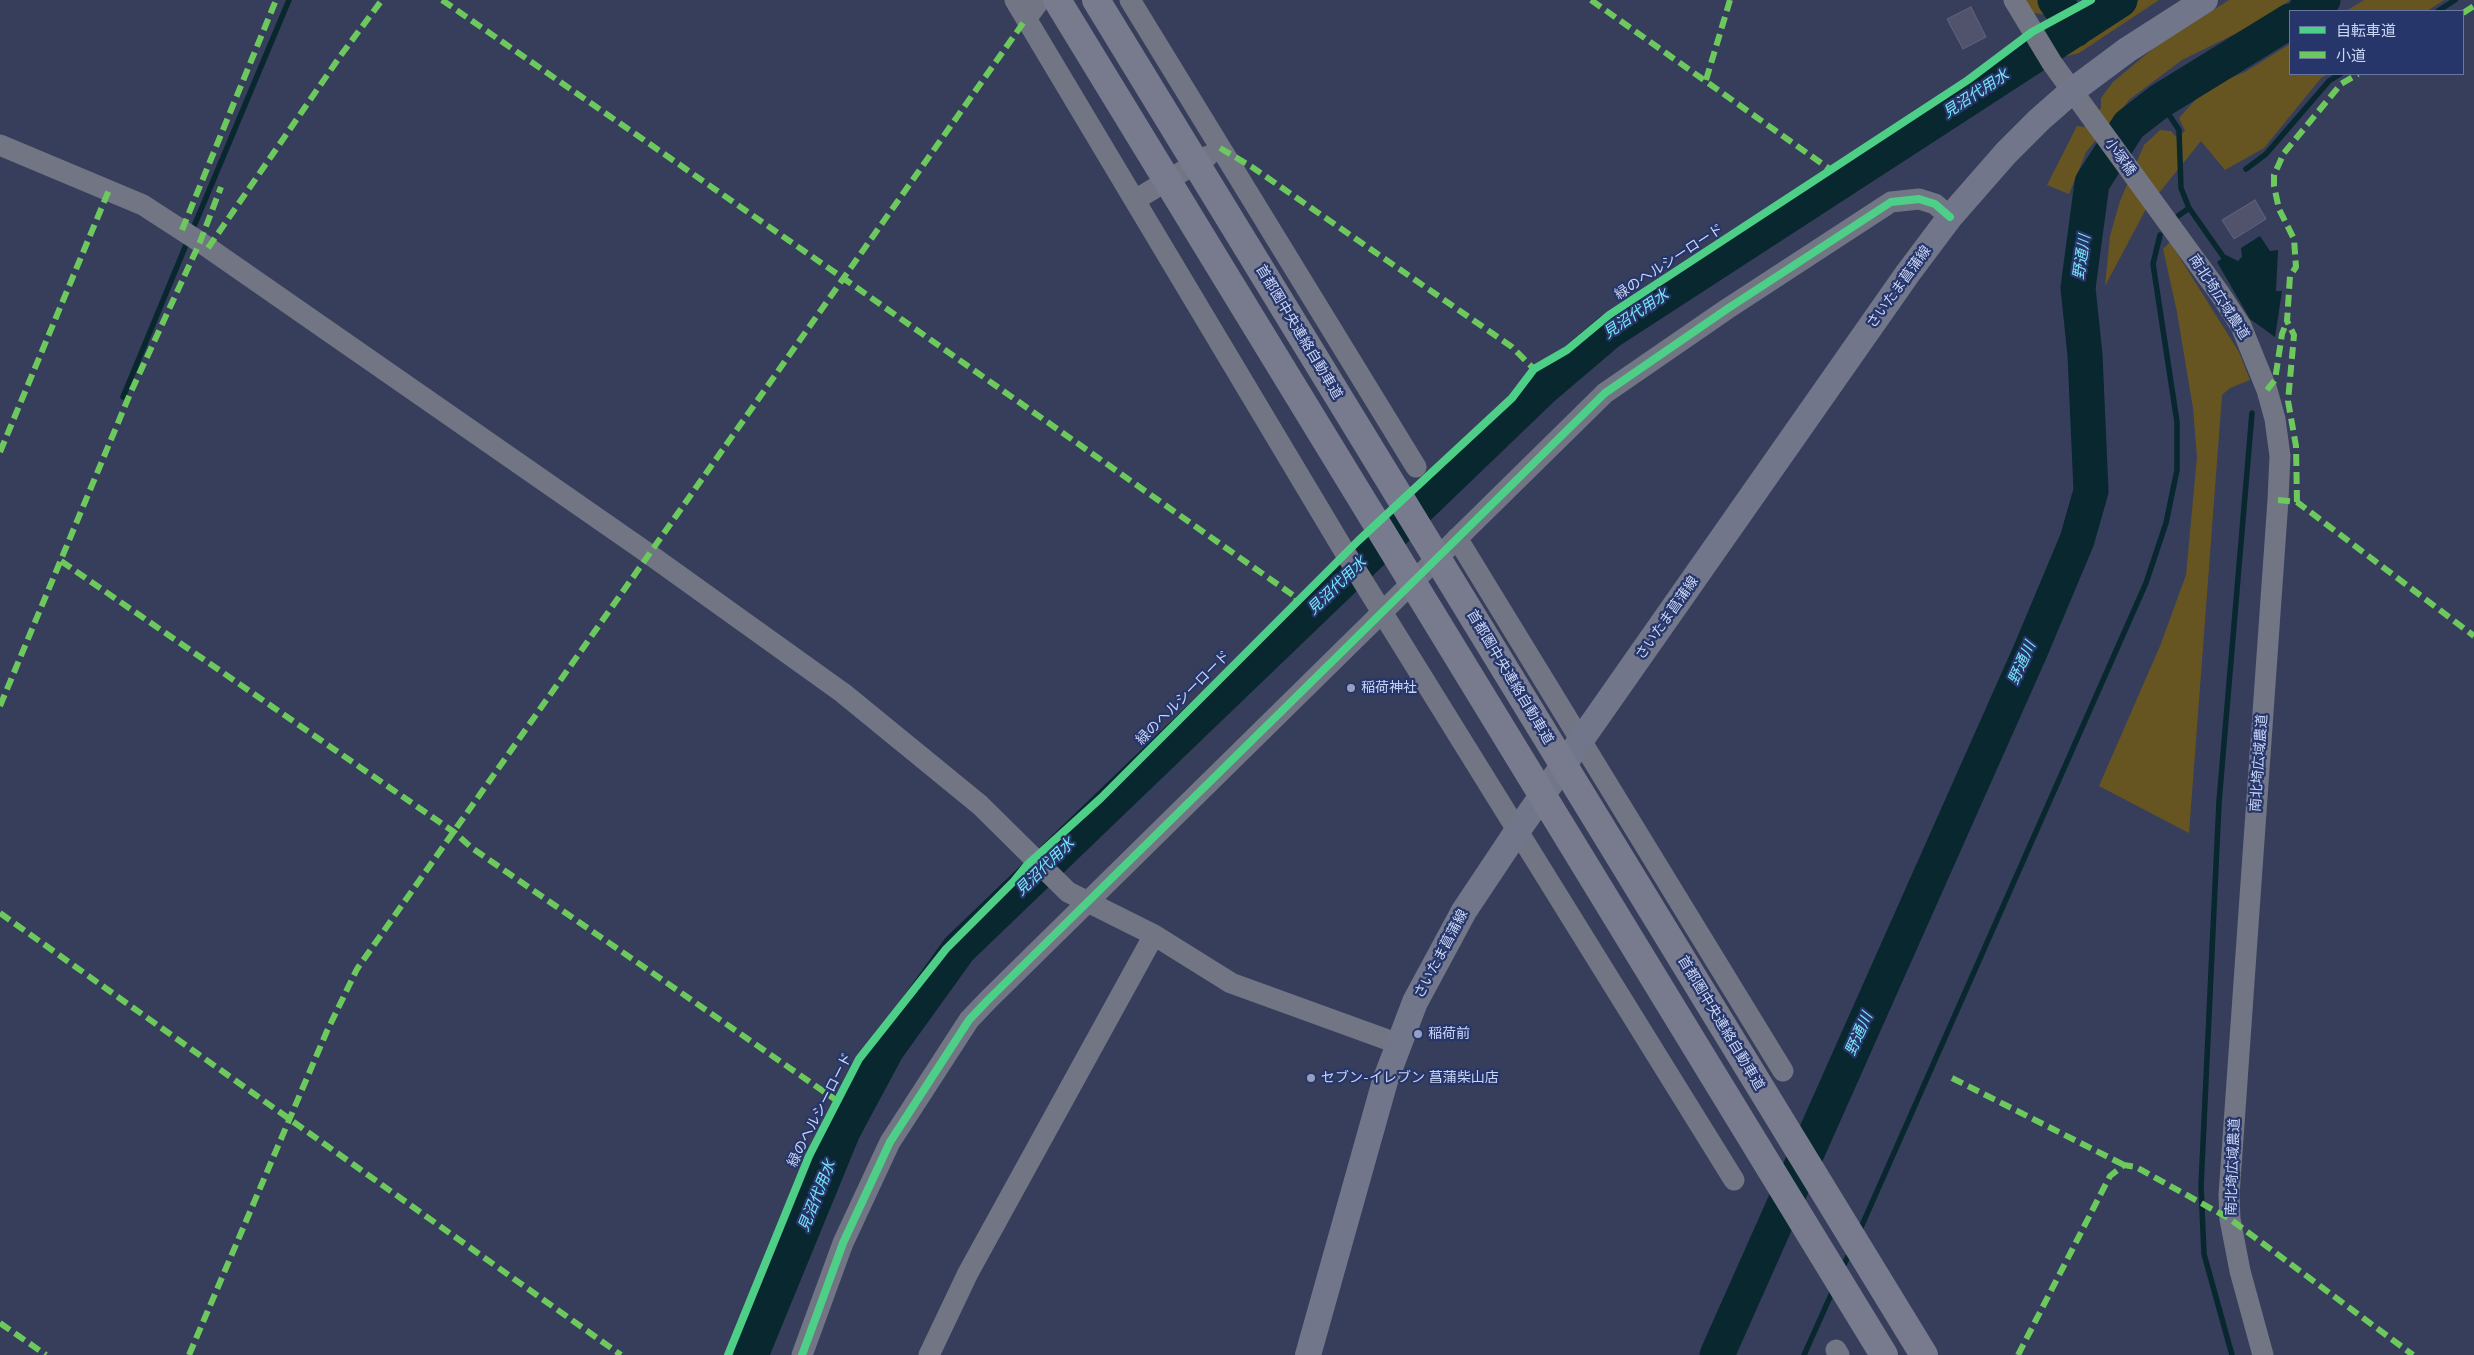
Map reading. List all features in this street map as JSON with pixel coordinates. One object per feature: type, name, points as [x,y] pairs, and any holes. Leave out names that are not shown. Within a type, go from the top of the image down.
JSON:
[{"type":"highway","points":[[1057,0],[1884,1355]]},
{"type":"highway","name":"首都圏中央連絡自動車道","points":[[1096,0],[1924,1355]]},
{"type":"main road","name":"さいたま菖蒲線","points":[[1308,1355],[1372,1121],[1399,1044],[1438,956],[1464,912],[1518,830],[1902,281],[1950,217],[2006,153],[2072,91],[2127,50],[2205,0]]},
{"type":"street","points":[[1015,0],[1341,545],[1734,1180]]},
{"type":"street","points":[[1026,19],[1040,0]]},
{"type":"street","points":[[1130,0],[1416,467]]},
{"type":"street","points":[[2014,0],[2052,63],[2072,91]]},
{"type":"street","name":"小塚橋","points":[[2072,91],[2152,201]]},
{"type":"street","points":[[0,145],[143,205],[200,242],[641,549],[843,693],[980,805],[1068,892],[1086,903],[1116,915],[1154,935],[1231,983],[1399,1044]]},
{"type":"street","points":[[1135,200],[1220,148]]},
{"type":"street","points":[[802,1355],[843,1243],[890,1142],[969,1020],[1086,903],[1382,610],[1605,393],[1726,310],[1891,202],[1918,199],[1935,204],[1950,217]]},
{"type":"street","name":"南北埼広域農道","points":[[2152,201],[2241,326],[2267,390],[2275,419],[2280,456],[2229,1195],[2230,1219],[2240,1271],[2263,1355]]},
{"type":"street","points":[[1457,538],[1783,1071]]},
{"type":"street","points":[[929,1355],[968,1273],[1154,935]]},
{"type":"shaded area","points":[[2026,0],[2073,1],[2048,15],[2033,13]]},
{"type":"shaded area","points":[[2139,0],[2159,0],[2079,53],[2067,56],[2060,51]]},
{"type":"shaded area","points":[[2229,0],[2290,0],[2255,24],[2182,60],[2130,99],[2086,152],[2069,194],[2047,185],[2077,126],[2084,127],[2101,108],[2101,98],[2113,82],[2155,47]]},
{"type":"shaded area","points":[[2364,0],[2444,0],[2429,10],[2348,10]]},
{"type":"shaded area","points":[[2289,45],[2289,75],[2326,75],[2321,78],[2264,148],[2225,170],[2201,141],[2146,209],[2105,286],[2110,236],[2120,201],[2144,145],[2160,130],[2171,131],[2177,138],[2185,131],[2179,118],[2206,88],[2245,72]]},
{"type":"shaded area","points":[[2260,236],[2270,251],[2278,250],[2276,291],[2282,291],[2275,337],[2250,319],[2217,262],[2226,255],[2238,261],[2242,257],[2241,248]]},
{"type":"shaded area","points":[[2170,242],[2239,352],[2250,380],[2230,388],[2222,395],[2189,833],[2099,786],[2160,646],[2186,575],[2197,457],[2193,408],[2177,312],[2163,249]]},
{"type":"building","points":[[1971,7],[1986,37],[1963,49],[1947,19]]},
{"type":"building","points":[[2255,200],[2266,219],[2234,239],[2222,220]]},
{"type":"waterway","points":[[192,231],[289,0]]},
{"type":"waterway","points":[[2055,0],[2075,30]]},
{"type":"waterway","name":"見沼代用水","points":[[751,1355],[843,1131],[887,1049],[959,949],[1543,388],[1610,331],[2120,0]]},
{"type":"waterway","name":"野通川","points":[[2307,10],[2323,0]]},
{"type":"waterway","points":[[2440,10],[2455,0]]},
{"type":"waterway","name":"野通川","points":[[1717,1355],[2030,652],[2077,540],[2091,491],[2085,355],[2078,288],[2092,183],[2129,125],[2160,101],[2289,22]]},
{"type":"waterway","points":[[2246,169],[2266,154],[2329,81],[2338,75]]},
{"type":"waterway","points":[[2160,101],[2179,130],[2181,188],[2189,208],[2227,262]]},
{"type":"waterway","points":[[2178,216],[2189,208]]},
{"type":"waterway","points":[[1859,1232],[2146,583],[2166,523],[2177,470],[2177,422],[2153,264],[2160,235]]},
{"type":"waterway","points":[[123,397],[188,240]]},
{"type":"waterway","points":[[2232,1355],[2204,1254],[2201,1186],[2219,802],[2252,413]]},
{"type":"waterway","points":[[1841,1271],[1851,1250]]},
{"type":"waterway","points":[[1804,1355],[1834,1288]]},
{"type":"marked path","points":[[182,230],[276,0]]},
{"type":"marked path","points":[[208,248],[341,55],[382,0]]},
{"type":"marked path","points":[[442,0],[843,278],[1297,598],[1296,602]]},
{"type":"marked path","points":[[1591,0],[1831,170]]},
{"type":"marked path","points":[[1706,80],[1730,0]]},
{"type":"marked path","points":[[2464,12],[2474,6]]},
{"type":"marked path","points":[[189,1355],[327,1031],[357,969],[1026,19]]},
{"type":"marked path","points":[[2297,502],[2296,446],[2288,401],[2294,335],[2287,321],[2290,276],[2296,267],[2294,239],[2279,209],[2274,186],[2274,175],[2284,153],[2341,84],[2356,75]]},
{"type":"marked path","points":[[1220,148],[1252,167],[1512,347],[1534,369]]},
{"type":"marked path","points":[[0,706],[130,394],[200,242],[221,187]]},
{"type":"marked path","points":[[0,452],[109,190]]},
{"type":"marked path","points":[[2267,390],[2275,380],[2282,334],[2287,321]]},
{"type":"marked path","points":[[2278,500],[2297,502],[2474,636]]},
{"type":"marked path","points":[[61,561],[454,832],[472,848],[836,1100]]},
{"type":"marked path","points":[[0,913],[621,1355]]},
{"type":"marked path","points":[[1952,1078],[2124,1165]]},
{"type":"marked path","points":[[2018,1355],[2110,1176],[2124,1165],[2136,1167],[2230,1219],[2413,1355]]},
{"type":"marked path","points":[[0,1323],[46,1355]]},
{"type":"cycle path","name":"緑のヘルシーロード","points":[[728,1355],[809,1156],[859,1059],[946,949],[1014,881],[1027,865],[1101,798],[1358,541],[1512,398],[1534,369],[1567,350],[1609,315],[1968,80],[2032,32],[2091,0]]},
{"type":"cycle path","points":[[802,1355],[843,1243],[890,1142],[969,1020],[988,1000],[1605,393],[1727,309],[1891,202],[1919,199],[1935,204],[1950,217]]},
{"type":"place","name":"稲荷神社","points":[[1351,688]]},
{"type":"place","name":"稲荷前","points":[[1418,1034]]},
{"type":"place","name":"セブン-イレブン 菖蒲柴山店","points":[[1311,1078]]}]
